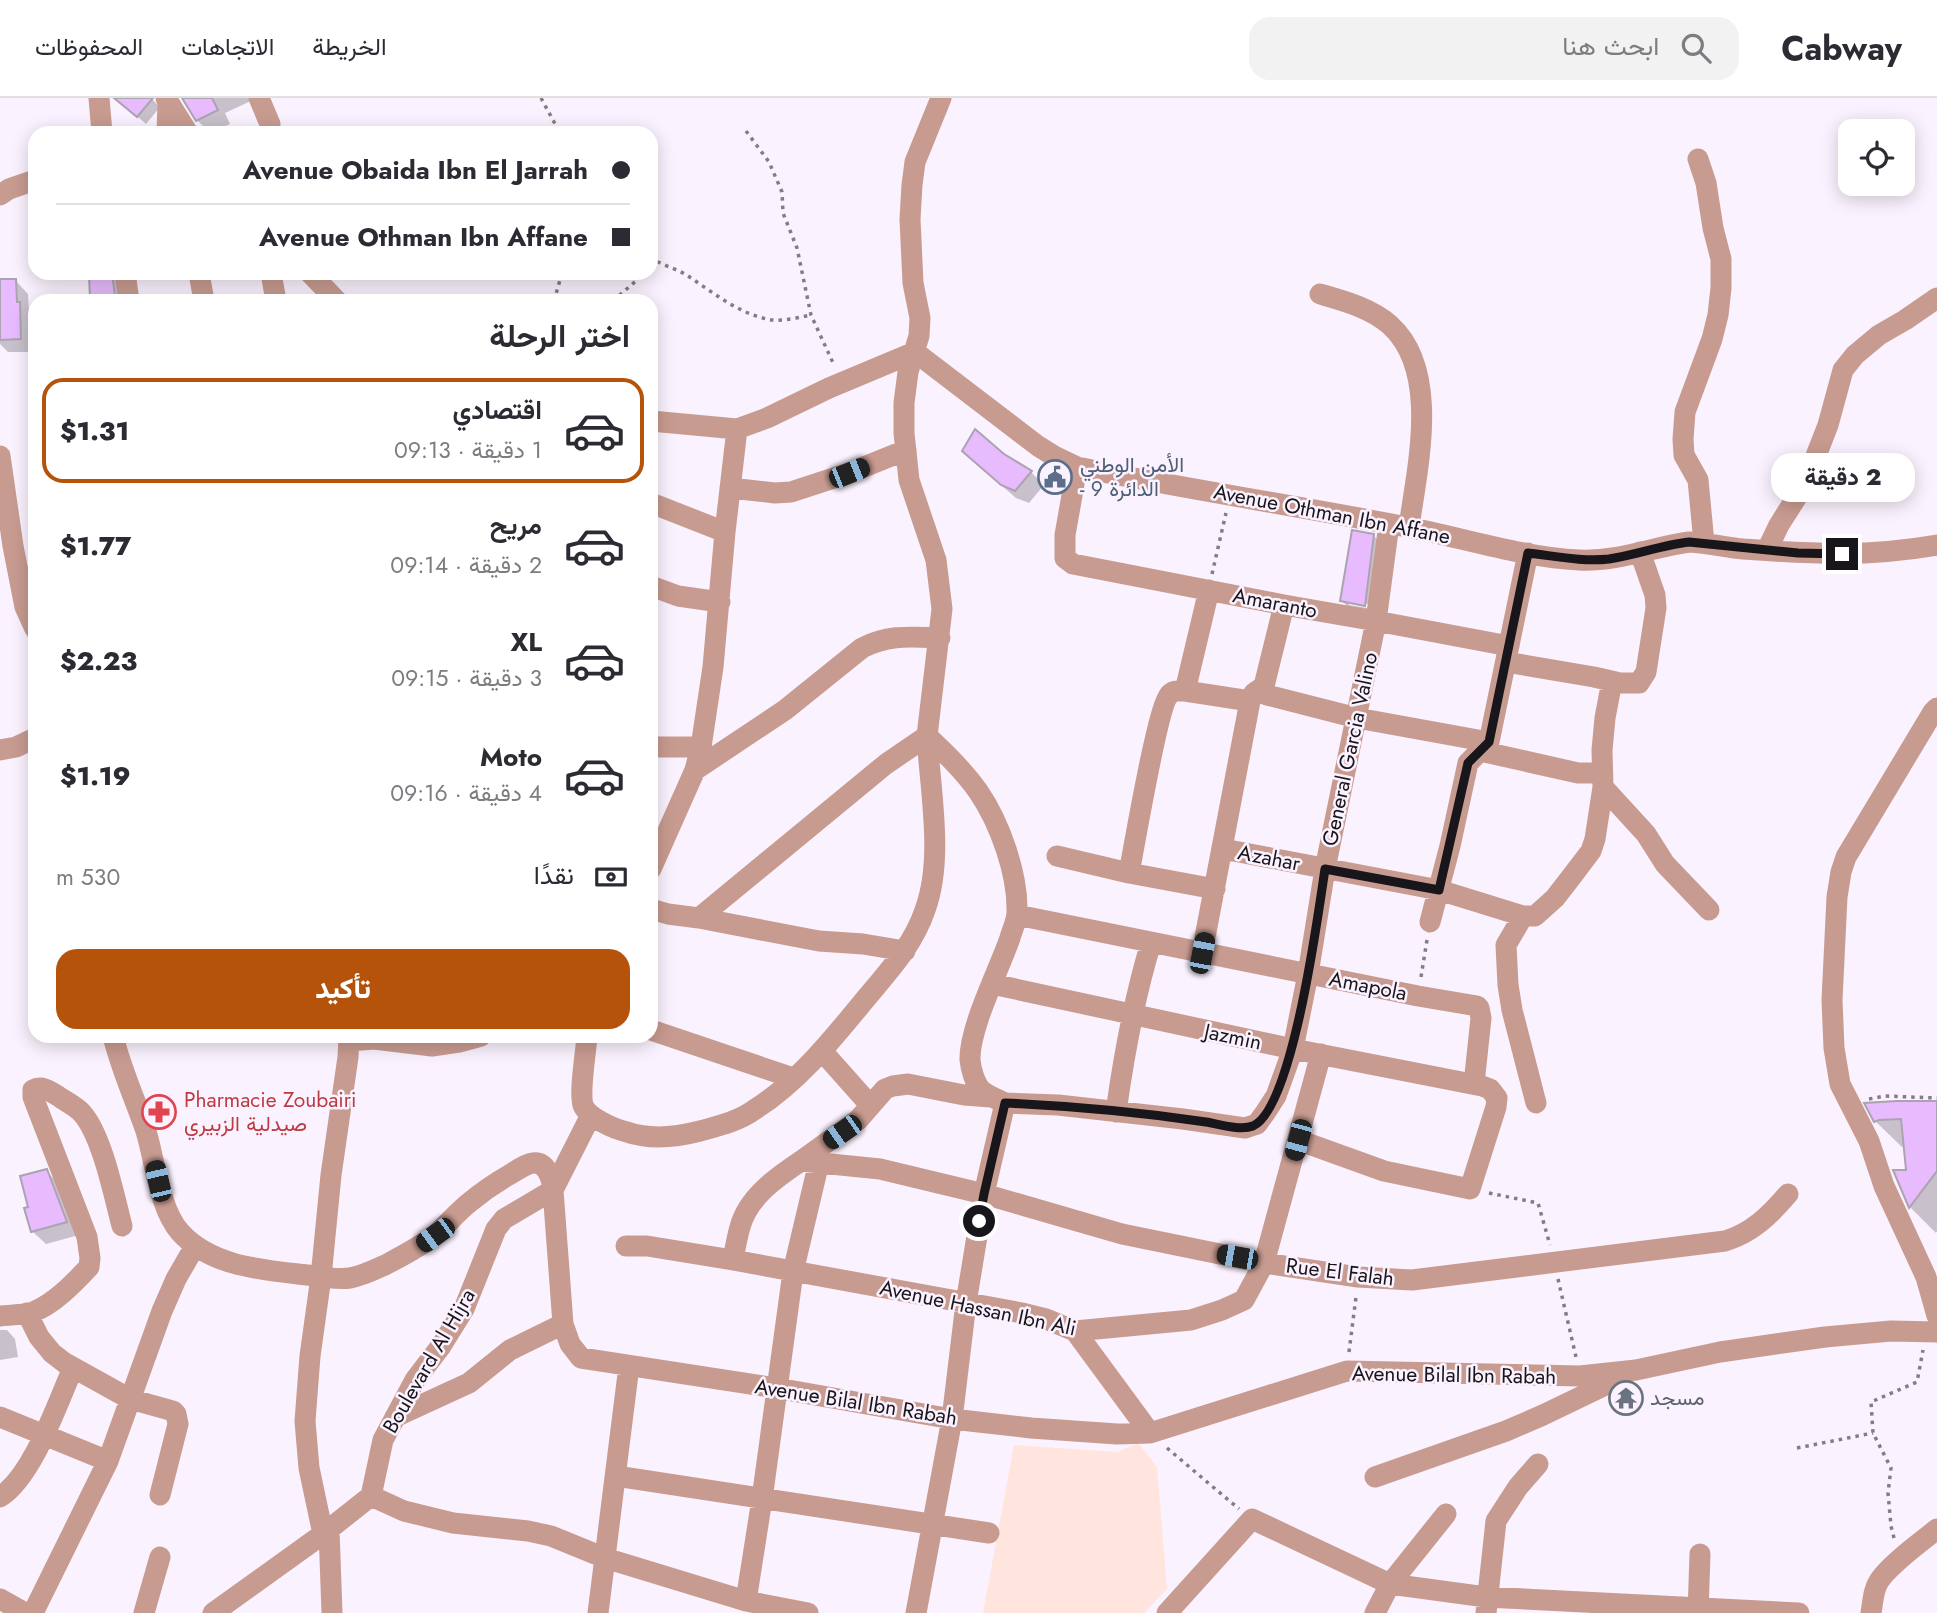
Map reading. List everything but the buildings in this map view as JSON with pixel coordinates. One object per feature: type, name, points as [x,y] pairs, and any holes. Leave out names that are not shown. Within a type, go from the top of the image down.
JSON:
[{"type":"street","points":[[99,98],[101,126]]},
{"type":"street","points":[[259,98],[270,124]]},
{"type":"street","points":[[586,1043],[581,1098],[584,1108],[615,1129],[637,1136],[680,1136],[753,1112],[822,1051],[905,951],[926,908],[935,842],[927,736],[942,609],[936,560],[909,480],[904,403],[908,372],[919,336],[920,318],[912,283],[912,185],[915,162],[941,98]]},
{"type":"street","points":[[167,100],[167,126]]},
{"type":"street","points":[[167,100],[184,126]]},
{"type":"street","points":[[1698,159],[1706,183],[1721,259],[1718,314],[1712,339],[1685,412],[1683,439],[1684,455],[1698,480],[1704,543]]},
{"type":"street","points":[[0,195],[28,182]]},
{"type":"street","points":[[317,280],[330,294]]},
{"type":"street","name":"General Garcia Valino","points":[[810,1161],[858,1120],[885,1089],[893,1086],[908,1084],[998,1100],[1245,1128],[1257,1124],[1276,1096],[1293,1049],[1325,869],[1376,621],[1423,417],[1413,359],[1404,341],[1389,324],[1373,314],[1320,294]]},
{"type":"street","points":[[1767,550],[1804,484],[1828,425],[1843,370],[1855,355],[1879,335],[1937,298]]},
{"type":"street","points":[[658,422],[737,429],[915,352]]},
{"type":"street","name":"Avenue Othman Ibn Affane","points":[[915,352],[1038,446],[1077,467],[1399,526],[1528,553],[1580,560],[1609,559],[1674,544],[1704,543],[1798,553],[1864,554],[1909,550],[1937,544]]},
{"type":"street","points":[[658,853],[695,770],[701,747],[712,677],[737,429]]},
{"type":"street","points":[[730,488],[791,492],[906,450]]},
{"type":"street","points":[[0,456],[9,520],[28,614]]},
{"type":"street","name":"Amaranto","points":[[1077,467],[1065,535],[1065,558],[1073,564],[1284,606],[1376,621],[1630,684],[1639,683],[1646,672],[1656,608],[1655,595],[1640,552]]},
{"type":"street","points":[[658,506],[725,532]]},
{"type":"street","points":[[1430,922],[1450,846],[1464,775],[1468,763],[1485,747],[1528,553]]},
{"type":"street","points":[[658,589],[678,596],[720,601]]},
{"type":"street","points":[[1185,691],[1209,590]]},
{"type":"street","points":[[1202,953],[1257,693],[1284,606]]},
{"type":"street","points":[[695,770],[785,710],[862,648],[877,640],[896,637],[940,638]]},
{"type":"street","points":[[1536,1103],[1507,985],[1506,945],[1523,916],[1535,916],[1543,910],[1591,851],[1601,812],[1602,750],[1612,681]]},
{"type":"street","points":[[1129,873],[1155,738],[1170,694],[1177,691],[1265,692],[1272,697],[1485,747],[1603,780],[1646,834],[1665,864],[1709,910]]},
{"type":"street","points":[[1937,708],[1846,857],[1836,897],[1832,1000],[1834,1048],[1840,1084],[1869,1141],[1884,1186],[1926,1277],[1937,1316]]},
{"type":"street","points":[[916,1613],[952,1419],[998,1100],[982,1090],[976,1081],[970,1060],[976,1027],[1017,915],[1012,868],[980,793],[962,770],[927,736]]},
{"type":"street","points":[[699,918],[886,764],[927,736]]},
{"type":"street","points":[[0,750],[28,741]]},
{"type":"street","points":[[658,747],[701,747]]},
{"type":"street","name":"Azahar","points":[[1223,849],[1439,890],[1523,916]]},
{"type":"street","points":[[1057,856],[1129,873],[1215,888]]},
{"type":"street","points":[[658,911],[808,939],[905,951]]},
{"type":"street","name":"Amapola","points":[[1017,915],[1477,1006],[1481,1018],[1474,1084]]},
{"type":"street","points":[[1116,1112],[1124,1056],[1151,943]]},
{"type":"street","name":"Jazmin","points":[[992,984],[1133,1016],[1474,1084]]},
{"type":"street","points":[[658,1032],[793,1078]]},
{"type":"street","points":[[115,1043],[147,1136],[158,1181],[178,1231],[195,1245],[221,1259],[265,1270],[349,1278],[374,1270],[417,1248],[435,1235],[470,1201],[532,1163],[538,1163],[547,1171],[554,1190]]},
{"type":"street","points":[[332,1613],[326,1532],[309,1468],[305,1421],[310,1356],[348,1043]]},
{"type":"street","points":[[413,1043],[450,1043]]},
{"type":"street","points":[[822,1051],[870,1105]]},
{"type":"street","name":"Avenue Hassan Ibn Ali","points":[[626,1245],[733,1260],[967,1303],[1046,1319],[1075,1331],[1191,1320],[1244,1300],[1264,1263],[1321,1055]]},
{"type":"street","points":[[1298,1140],[1384,1171],[1470,1189],[1497,1098],[1490,1089],[1474,1084]]},
{"type":"street","points":[[0,1316],[32,1312],[51,1302],[89,1267],[87,1237],[33,1097],[33,1090],[36,1088],[52,1092],[81,1111],[89,1122],[107,1169],[122,1226]]},
{"type":"street","points":[[554,1190],[591,1115]]},
{"type":"street","points":[[733,1260],[741,1224],[748,1208],[778,1177],[810,1161]]},
{"type":"street","points":[[746,1601],[810,1161]]},
{"type":"street","name":"Rue El Falah","points":[[810,1161],[880,1169],[984,1194],[1122,1234],[1264,1263],[1358,1277],[1412,1280],[1725,1241],[1741,1236],[1756,1226],[1775,1210],[1788,1194]]},
{"type":"street","name":"Avenue Bilal Ibn Rabah","points":[[554,1190],[563,1324],[570,1344],[581,1358],[952,1419],[1031,1428],[1100,1434],[1150,1433],[1347,1371],[1580,1377],[1636,1370],[1720,1352],[1825,1337],[1891,1331],[1929,1332]]},
{"type":"street","name":"Boulevard Al Hijra","points":[[370,1496],[383,1440],[415,1380],[464,1309],[496,1229],[504,1219],[554,1190]]},
{"type":"street","points":[[33,1613],[108,1461],[167,1300],[195,1245]]},
{"type":"street","points":[[27,1313],[39,1337],[52,1353],[130,1399],[173,1411],[178,1424],[160,1494]]},
{"type":"street","points":[[395,1417],[469,1383],[510,1350],[563,1324]]},
{"type":"street","points":[[1075,1331],[1150,1433]]},
{"type":"street","points":[[598,1613],[629,1366]]},
{"type":"street","points":[[0,1497],[22,1476],[73,1367]]},
{"type":"street","points":[[1375,1477],[1506,1431],[1636,1370]]},
{"type":"street","points":[[0,1417],[108,1461]]},
{"type":"street","points":[[1486,1605],[1496,1521],[1518,1487],[1538,1464]]},
{"type":"street","points":[[617,1476],[989,1534]]},
{"type":"street","points":[[213,1613],[326,1532],[370,1496],[404,1511],[429,1518],[551,1536],[605,1558],[746,1601],[808,1613]]},
{"type":"street","points":[[1375,1613],[1390,1584],[1446,1514]]},
{"type":"street","points":[[1167,1613],[1252,1519],[1390,1584],[1486,1605],[1799,1613]]},
{"type":"street","points":[[1871,1613],[1879,1581],[1937,1529]]},
{"type":"street","points":[[1698,1610],[1700,1554]]},
{"type":"street","points":[[144,1613],[160,1557]]},
{"type":"street","points":[[0,1599],[25,1613]]},
{"type":"path","points":[[541,98],[556,126]]},
{"type":"path","points":[[746,131],[769,162],[782,192],[783,213],[797,248],[811,315],[843,382]]},
{"type":"path","points":[[658,262],[686,274],[716,296],[746,312],[772,320],[811,315]]},
{"type":"path","points":[[621,294],[637,280]]},
{"type":"path","points":[[1209,590],[1230,495]]},
{"type":"path","points":[[1418,996],[1430,922]]},
{"type":"path","points":[[1849,1102],[1885,1096],[1937,1098]]},
{"type":"path","points":[[1470,1189],[1538,1203],[1580,1377]]},
{"type":"path","points":[[1347,1371],[1358,1277]]},
{"type":"path","points":[[1900,1560],[1890,1515],[1888,1493],[1891,1468],[1873,1433],[1871,1402],[1917,1382],[1923,1346],[1929,1332]]},
{"type":"path","points":[[1150,1433],[1252,1519]]},
{"type":"path","points":[[1797,1448],[1873,1433]]},
{"type":"shaded area","points":[[1138,1443],[1157,1467],[1167,1589],[1144,1613],[983,1613],[1014,1445],[1118,1452]]},
{"type":"place","name":"الأمن الوطني - الدائرة 9","points":[[1055,477]]},
{"type":"place","name":"Pharmacie Zoubairi صيدلية الزبيري","points":[[159,1112]]},
{"type":"place","name":"مسجد","points":[[1626,1398]]},
{"type":"route","points":[[979,1221],[1005,1103],[1058,1105],[1245,1128],[1257,1124],[1276,1096],[1293,1049],[1325,869],[1439,890],[1468,763],[1489,742],[1528,553],[1580,560],[1609,559],[1689,542],[1798,553],[1842,554]]}]
